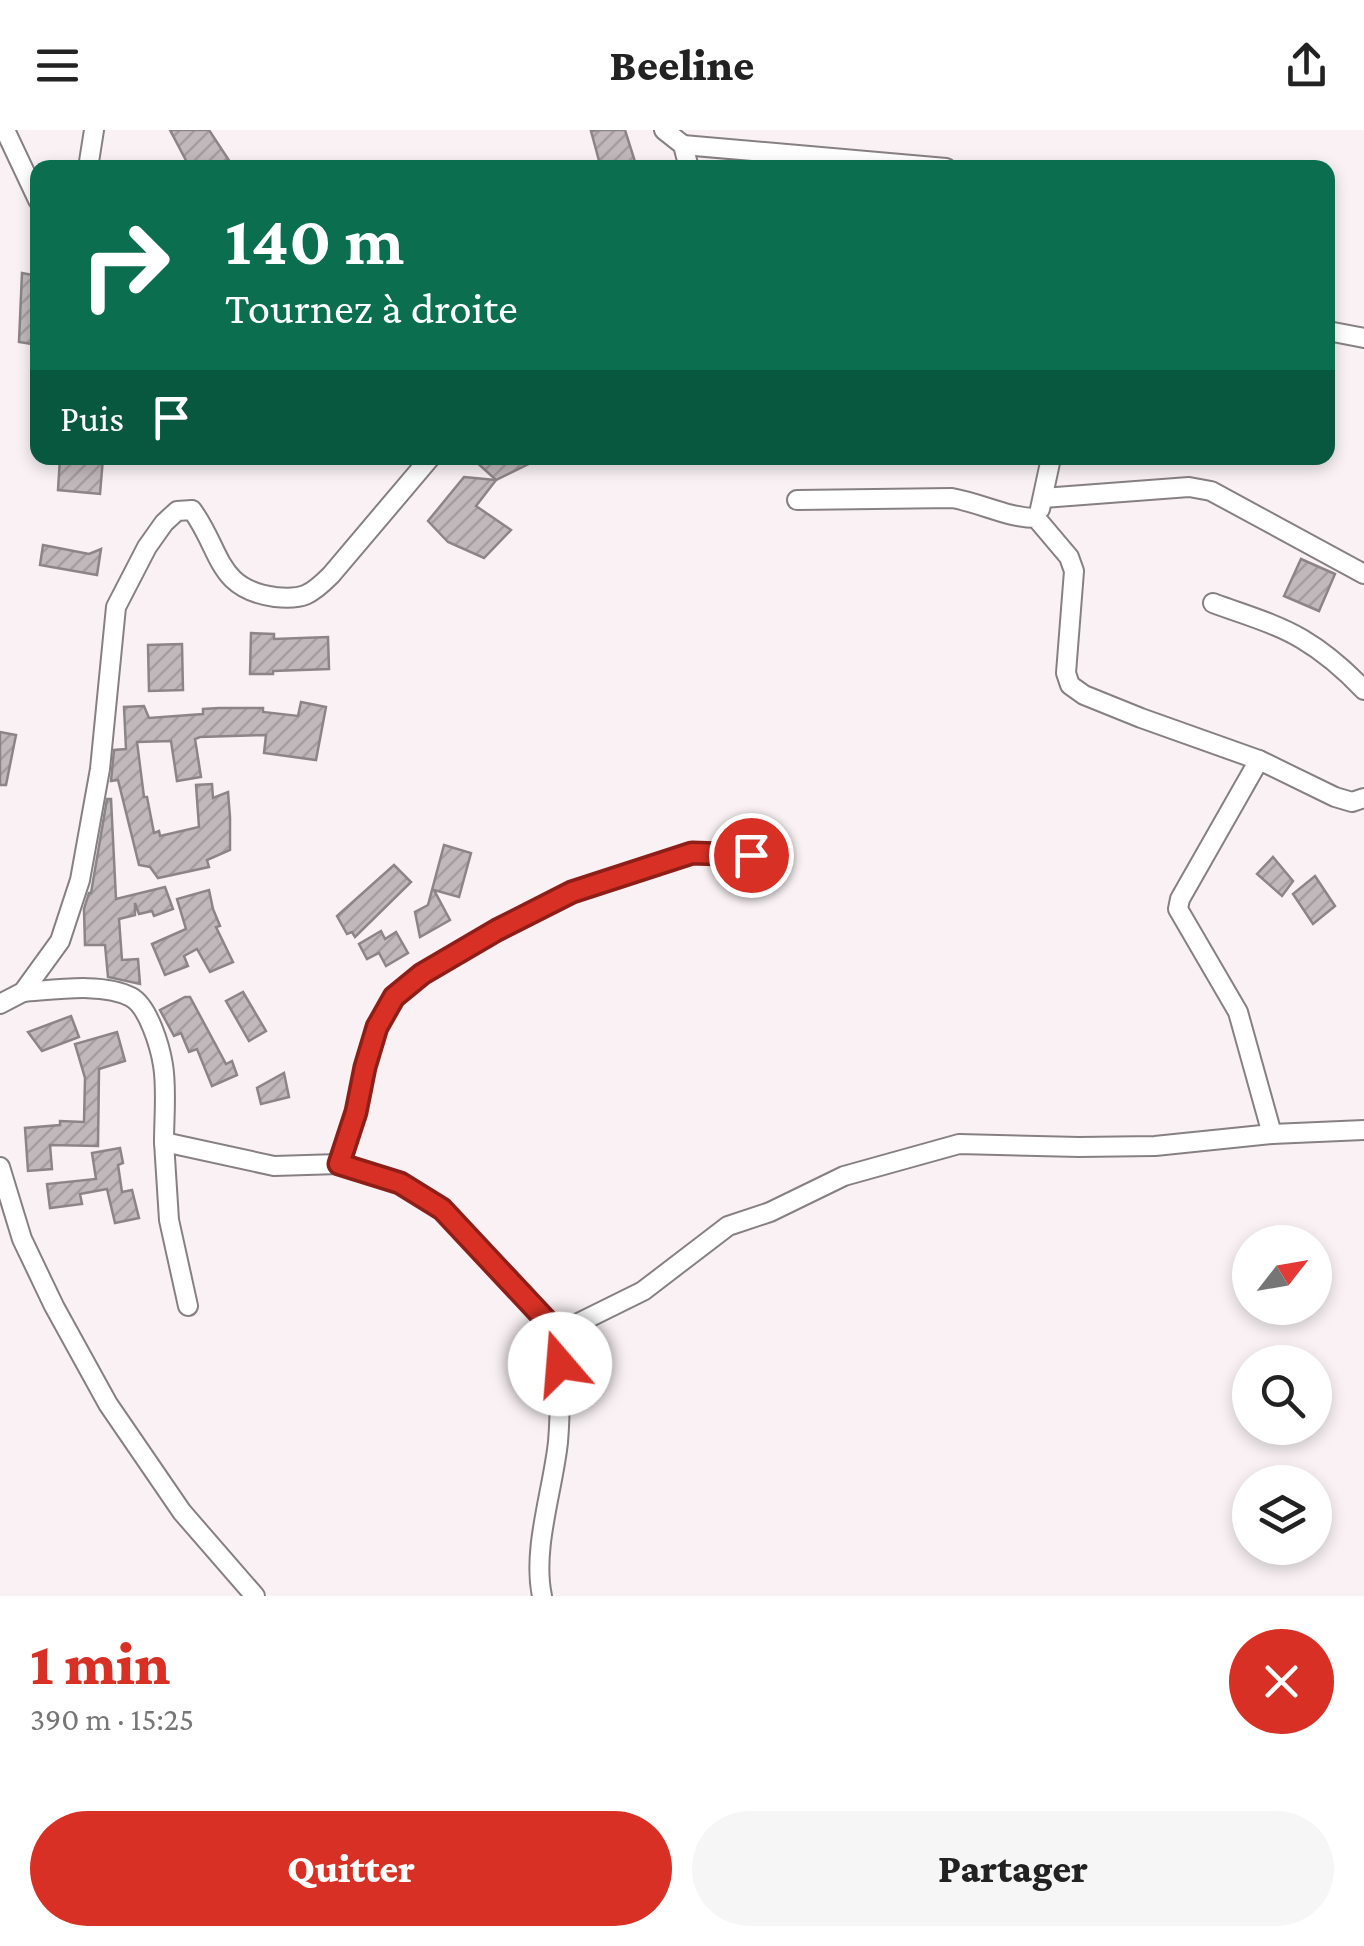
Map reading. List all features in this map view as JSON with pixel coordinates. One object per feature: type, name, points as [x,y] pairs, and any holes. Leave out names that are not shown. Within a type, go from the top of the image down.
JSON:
[{"type":"street","points":[[5,130],[30,183]]},
{"type":"street","points":[[89,160],[94,130]]},
{"type":"street","points":[[664,130],[682,146],[686,160]]},
{"type":"street","points":[[682,146],[850,160]]},
{"type":"street","points":[[1335,332],[1364,338]]},
{"type":"street","points":[[23,992],[60,942],[80,880],[100,770],[116,607],[164,522],[177,512],[192,510],[234,583],[258,594],[296,599],[316,590],[331,576],[424,465]]},
{"type":"street","points":[[1036,518],[1050,465]]},
{"type":"street","points":[[1043,498],[1190,487],[1211,490],[1364,574]]},
{"type":"street","points":[[798,500],[952,498],[1023,518],[1036,518],[1069,557],[1074,571],[1066,673],[1070,685],[1084,696],[1259,760],[1335,797],[1352,802],[1364,798]]},
{"type":"street","points":[[1212,603],[1303,640],[1364,690]]},
{"type":"street","points":[[1259,760],[1180,899],[1178,909],[1238,1012],[1272,1134]]},
{"type":"street","points":[[339,1164],[377,1027],[394,997],[422,974],[572,892],[692,853],[780,856]]},
{"type":"street","points":[[0,1004],[23,992],[108,990],[132,997],[147,1013],[163,1064],[169,1220],[188,1306]]},
{"type":"street","points":[[558,1333],[643,1291],[728,1226],[770,1212],[844,1176],[959,1144],[1155,1146],[1272,1134],[1364,1130]]},
{"type":"street","points":[[164,1142],[274,1166],[339,1164],[400,1183],[442,1209],[558,1333],[558,1442],[542,1545],[542,1596]]},
{"type":"street","points":[[0,1168],[22,1240],[108,1404],[182,1512],[255,1596]]},
{"type":"building","points":[[170,130],[209,130],[229,160],[186,160]]},
{"type":"building","points":[[625,130],[634,160],[599,160],[591,131]]},
{"type":"building","points":[[22,273],[30,274],[30,344],[19,342]]},
{"type":"building","points":[[60,465],[102,465],[100,494],[58,490]]},
{"type":"building","points":[[480,465],[527,465],[496,480]]},
{"type":"building","points":[[464,477],[496,480],[476,506],[511,530],[484,558],[448,542],[428,521]]},
{"type":"building","points":[[43,545],[89,554],[101,549],[97,575],[40,565]]},
{"type":"building","points":[[1301,559],[1335,574],[1319,611],[1284,596]]},
{"type":"building","points":[[251,633],[274,634],[274,639],[328,637],[329,669],[250,674]]},
{"type":"building","points":[[182,644],[183,690],[149,691],[148,645]]},
{"type":"building","points":[[301,702],[326,707],[316,760],[264,753],[266,735],[200,737],[195,739],[201,777],[177,781],[171,741],[137,742],[144,797],[154,833],[159,831],[160,836],[199,827],[196,785],[212,784],[213,798],[228,792],[230,817],[230,850],[207,860],[209,867],[158,878],[150,867],[139,865],[118,780],[111,781],[114,750],[126,749],[124,707],[144,706],[149,718],[203,714],[203,709],[219,708],[263,708],[263,712],[298,716]]},
{"type":"building","points":[[0,732],[16,735],[6,785],[0,785]]},
{"type":"building","points":[[107,799],[111,799],[116,899],[165,887],[173,909],[154,916],[152,911],[139,914],[135,903],[135,915],[119,919],[122,960],[138,959],[140,984],[108,977],[105,945],[85,945],[84,909],[91,893]]},
{"type":"building","points":[[444,845],[471,853],[459,897],[434,890],[450,920],[420,937],[415,912],[428,905]]},
{"type":"building","points":[[1273,857],[1293,881],[1282,896],[1257,874]]},
{"type":"building","points":[[394,865],[411,882],[355,937],[352,932],[347,934],[337,916]]},
{"type":"building","points":[[1315,876],[1335,906],[1313,924],[1293,894]]},
{"type":"building","points":[[209,890],[220,926],[216,927],[233,962],[210,972],[197,949],[184,956],[188,966],[165,975],[152,944],[186,929],[177,899]]},
{"type":"building","points":[[381,931],[385,939],[396,932],[408,953],[386,966],[379,953],[367,959],[359,944]]},
{"type":"building","points":[[243,992],[266,1031],[249,1041],[226,1001]]},
{"type":"building","points":[[190,997],[226,1064],[232,1061],[237,1075],[212,1086],[197,1049],[189,1052],[181,1033],[174,1036],[160,1010]]},
{"type":"building","points":[[71,1016],[79,1037],[42,1051],[28,1032]]},
{"type":"building","points":[[117,1032],[125,1061],[99,1069],[98,1146],[50,1145],[52,1169],[28,1171],[25,1128],[60,1125],[60,1121],[84,1122],[85,1078],[75,1044]]},
{"type":"building","points":[[284,1073],[289,1097],[261,1104],[257,1088]]},
{"type":"building","points":[[120,1148],[122,1192],[132,1190],[139,1218],[115,1223],[107,1189],[80,1194],[82,1204],[50,1208],[47,1184],[96,1179],[92,1153]]},
{"type":"route","points":[[560,1364],[558,1333],[442,1209],[400,1183],[339,1164],[377,1027],[394,997],[422,974],[572,892],[692,853],[751,855]]}]
